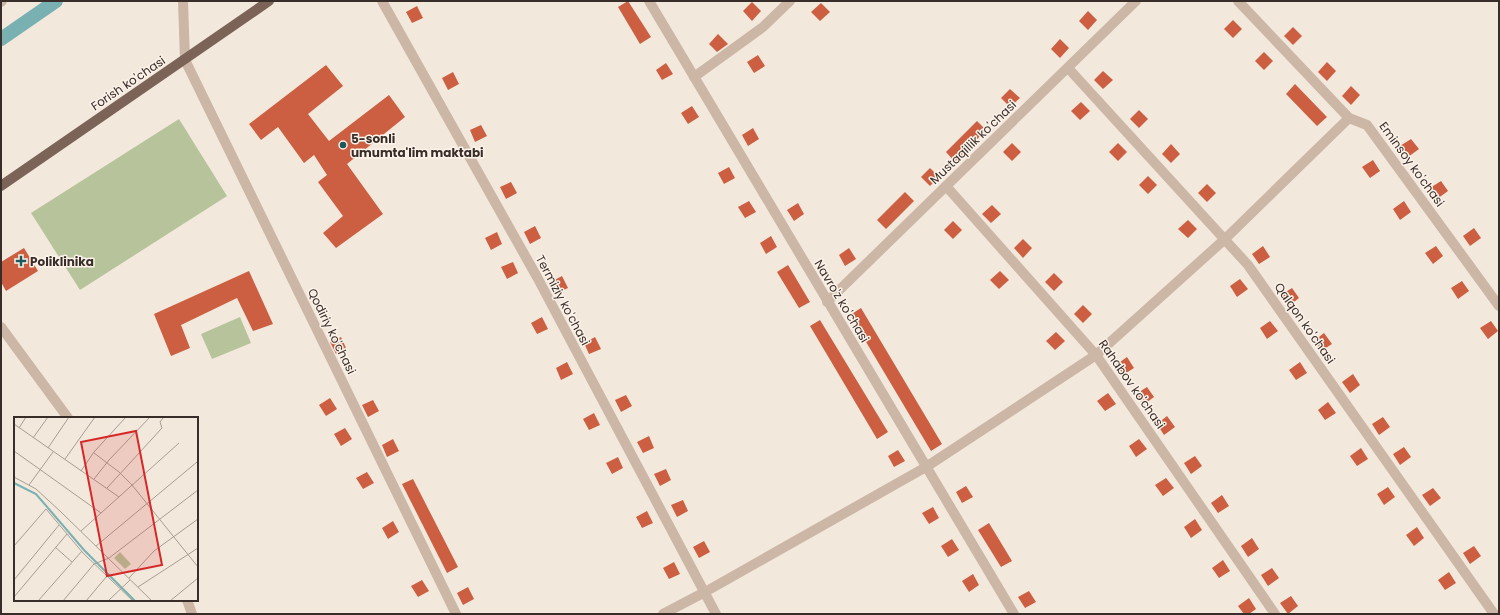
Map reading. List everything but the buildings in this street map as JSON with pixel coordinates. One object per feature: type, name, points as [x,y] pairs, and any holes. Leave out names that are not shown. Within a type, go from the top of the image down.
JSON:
[{"type":"main road","name":"Forish ko'chasi","points":[[1,186],[269,1]]},
{"type":"street","points":[[183,1],[185,60]]},
{"type":"street","name":"Termiziy ko'chasi","points":[[382,1],[536,277],[716,614]]},
{"type":"street","name":"Navro'z ko'chasi","points":[[649,1],[1014,614]]},
{"type":"street","points":[[694,77],[763,27],[790,1]]},
{"type":"street","name":"Mustaqillik ko'chasi","points":[[827,302],[1136,1]]},
{"type":"street","name":"Eminsoy ko'chasi","points":[[1238,1],[1349,118],[1367,125],[1499,306]]},
{"type":"street","name":"Qodiriy ko'chasi","points":[[185,60],[456,614]]},
{"type":"street","name":"Qalqon ko'chasi","points":[[1068,68],[1248,265],[1494,614]]},
{"type":"street","points":[[663,614],[705,592],[926,467],[1096,355],[1224,239],[1349,118]]},
{"type":"street","name":"Rahabov ko'chasi","points":[[946,186],[1096,355],[1276,614]]},
{"type":"street","points":[[1,326],[67,417]]},
{"type":"street","points":[[187,601],[192,614]]},
{"type":"green space","points":[[179,119],[227,196],[80,290],[31,213]]},
{"type":"green space","points":[[240,317],[251,343],[212,359],[201,334]]},
{"type":"waterway","points":[[1,39],[56,1]]},
{"type":"place","name":"5-sonli umumta'lim maktabi","points":[[343,145]]},
{"type":"place","name":"Poliklinika","points":[[21,261]]}]
